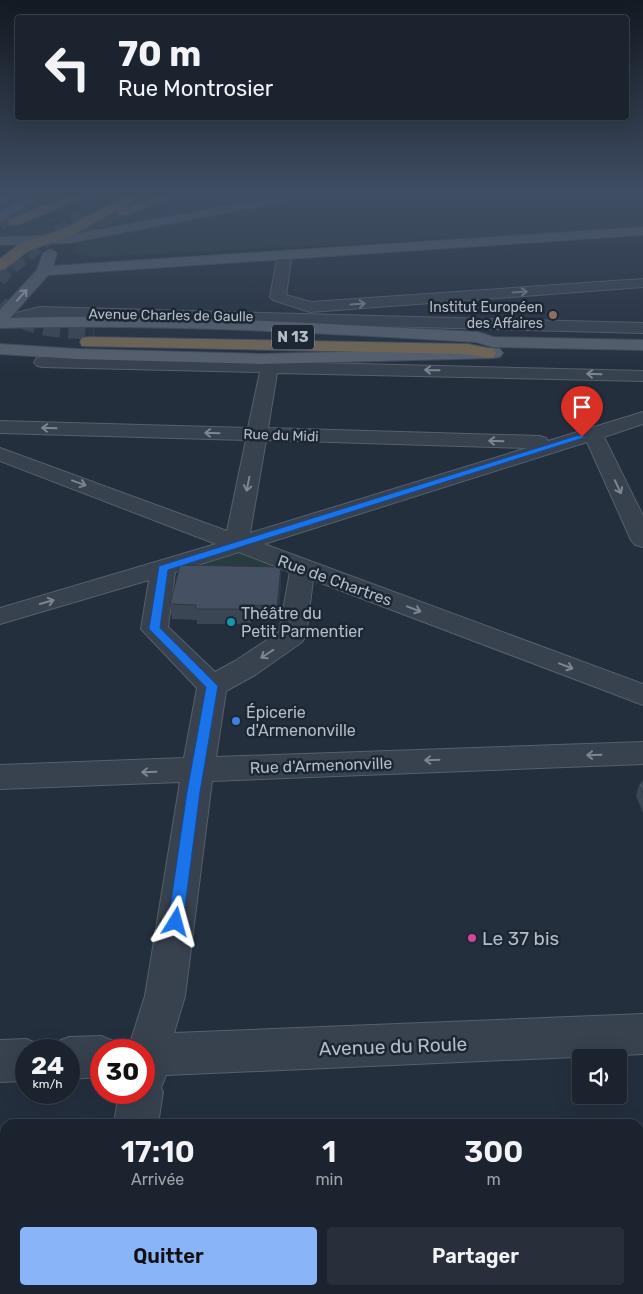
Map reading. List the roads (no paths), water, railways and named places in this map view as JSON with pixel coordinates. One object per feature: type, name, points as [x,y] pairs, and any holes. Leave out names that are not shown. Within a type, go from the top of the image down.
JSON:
[{"type":"highway","points":[[0,266],[16,253]]},
{"type":"highway","name":"N 13","points":[[87,336],[160,344],[490,348]]},
{"type":"highway","name":"N 13","points":[[87,336],[490,348]]},
{"type":"main road","points":[[0,321],[44,271],[49,253]]},
{"type":"main road","points":[[53,253],[55,260],[62,262],[126,264]]},
{"type":"main road","points":[[44,271],[295,253]]},
{"type":"main road","name":"Avenue Charles de Gaulle","points":[[0,321],[53,321],[87,336],[304,317],[478,337],[490,348]]},
{"type":"main road","points":[[0,349],[57,353],[59,351],[56,344],[74,325],[87,336]]},
{"type":"main road","name":"Avenue Charles de Gaulle","points":[[265,363],[458,355],[490,348],[643,354]]},
{"type":"street","points":[[285,254],[278,297],[304,317],[643,283]]},
{"type":"street","name":"Avenue Charles de Gaulle","points":[[0,321],[40,312],[304,317],[643,328]]},
{"type":"street","name":"Avenue Charles de Gaulle","points":[[57,353],[43,362],[265,363],[643,376]]},
{"type":"street","points":[[236,544],[258,434],[265,363]]},
{"type":"street","points":[[0,616],[163,568],[643,418]]},
{"type":"street","name":"Rue du Midi","points":[[0,427],[563,443]]},
{"type":"street","points":[[593,434],[643,540]]},
{"type":"street","name":"Rue de Chartres","points":[[0,454],[643,695]]},
{"type":"street","points":[[212,686],[245,668],[292,636],[303,567]]},
{"type":"street","points":[[163,568],[154,629],[212,686]]},
{"type":"street","points":[[153,1039],[166,996],[198,770],[212,686]]},
{"type":"street","name":"Rue d'Armenonville","points":[[0,777],[643,753]]},
{"type":"street","name":"Avenue du Roule","points":[[155,1069],[643,1034]]},
{"type":"street","points":[[0,1061],[15,1060]]},
{"type":"street","points":[[137,1119],[139,1104]]},
{"type":"tunnel","points":[[0,281],[6,272],[30,253]]},
{"type":"tunnel","points":[[0,304],[10,313],[32,324],[56,329],[94,331]]},
{"type":"place","name":"Institut Européen des Affaires","points":[[553,315]]},
{"type":"place","name":"Théâtre du Petit Parmentier","points":[[231,622]]},
{"type":"place","name":"Épicerie d'Armenonville","points":[[236,721]]},
{"type":"place","name":"Le 37 bis","points":[[472,938]]}]
